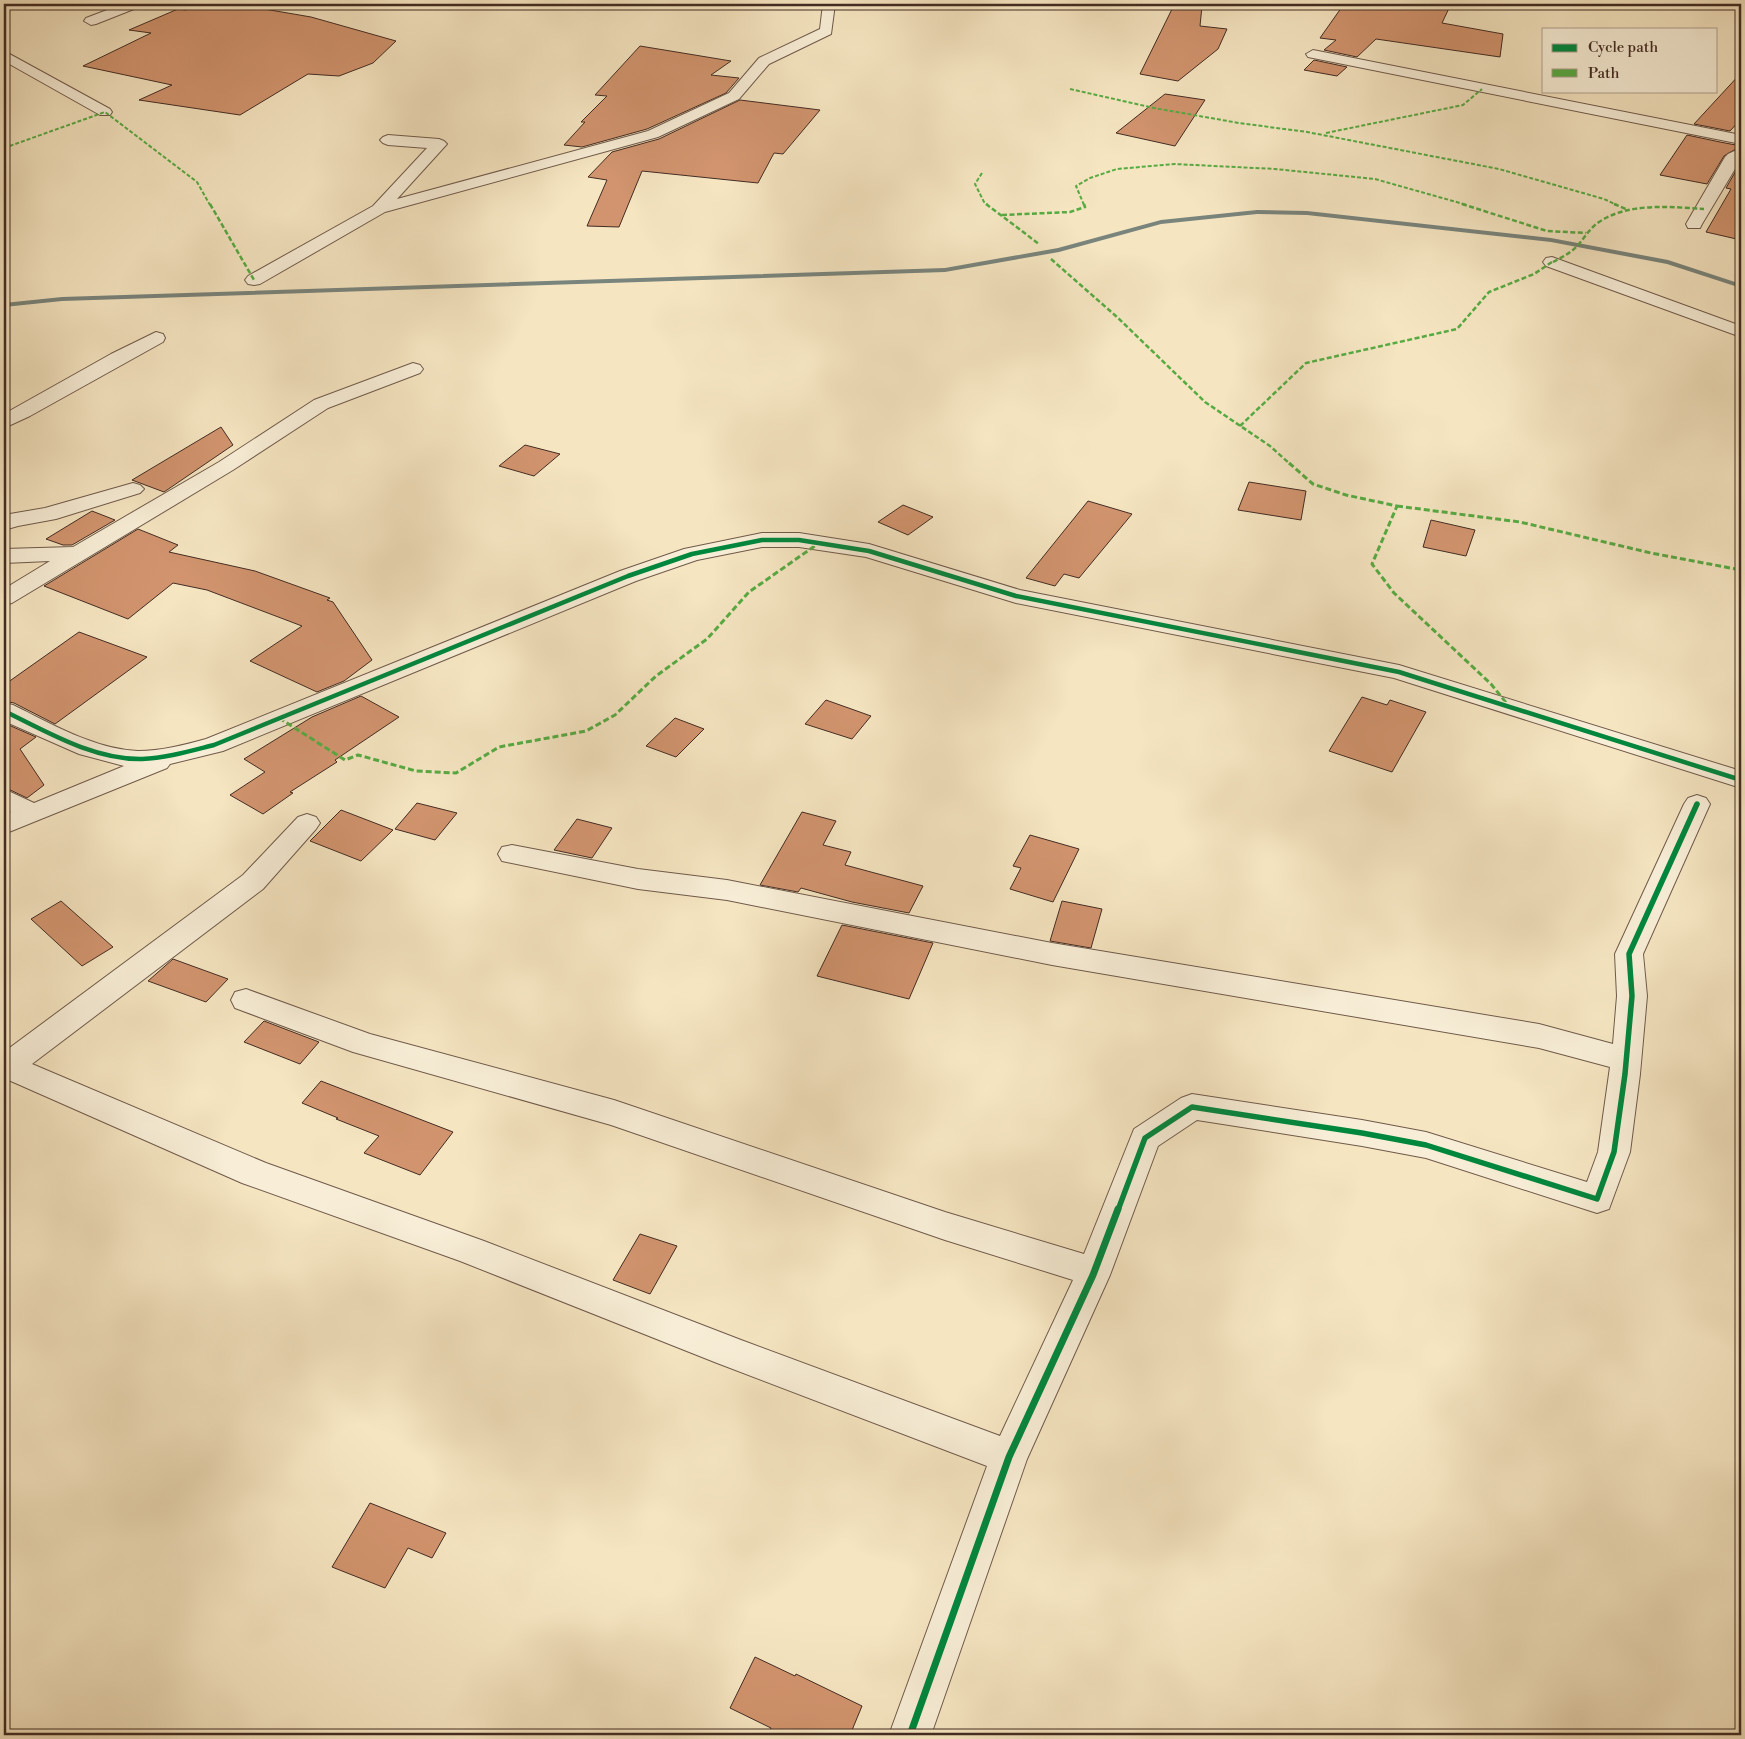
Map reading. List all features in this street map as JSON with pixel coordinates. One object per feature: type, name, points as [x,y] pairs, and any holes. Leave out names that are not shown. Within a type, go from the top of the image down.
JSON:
[{"type":"street","points":[[91,22],[134,4]]},
{"type":"street","points":[[254,280],[379,210],[653,134],[734,96],[764,61],[826,31],[829,4]]},
{"type":"street","points":[[1716,8],[1741,6]]},
{"type":"street","points":[[1313,54],[1741,140]]},
{"type":"street","points":[[4,55],[106,112]]},
{"type":"street","points":[[379,210],[439,144],[388,140]]},
{"type":"street","points":[[1694,224],[1733,157],[1741,153]]},
{"type":"street","points":[[1552,262],[1741,332]]},
{"type":"street","points":[[4,422],[38,405],[88,374],[156,338]]},
{"type":"street","points":[[4,598],[226,466],[321,404],[413,369]]},
{"type":"street","points":[[4,524],[12,520],[48,514],[134,489]]},
{"type":"street","points":[[4,711],[102,754],[140,759],[183,752],[214,745],[628,576],[692,554],[762,540],[799,540],[869,551],[1016,596],[1400,672],[1741,780]]},
{"type":"street","points":[[4,556],[78,554]]},
{"type":"street","points":[[4,825],[183,752]]},
{"type":"street","points":[[4,798],[31,814]]},
{"type":"street","points":[[910,1735],[1009,1457],[1094,1272],[1145,1138],[1192,1107],[1362,1133],[1426,1146],[1598,1199],[1614,1152],[1626,1059],[1632,996],[1629,954],[1697,804]]},
{"type":"street","points":[[5,1066],[253,882],[307,823]]},
{"type":"street","points":[[512,854],[638,879],[727,890],[1052,954],[1539,1036],[1626,1059]]},
{"type":"street","points":[[246,1000],[364,1044],[614,1113],[944,1226],[1094,1272]]},
{"type":"street","points":[[5,1066],[254,1173],[472,1251],[720,1348],[1009,1457]]},
{"type":"building","points":[[202,4],[235,4],[311,17],[396,41],[373,63],[339,76],[308,74],[240,115],[139,100],[172,85],[83,66],[151,33],[129,30],[178,9],[186,10]]},
{"type":"building","points":[[1344,4],[1451,4],[1442,23],[1503,34],[1500,57],[1376,39],[1357,57],[1324,50],[1336,40],[1320,38]]},
{"type":"building","points":[[1174,5],[1202,6],[1200,26],[1227,29],[1218,49],[1178,81],[1140,74]]},
{"type":"building","points":[[640,46],[731,61],[711,75],[739,78],[726,93],[647,129],[582,147],[564,145],[585,122],[581,122],[607,96],[595,95]]},
{"type":"building","points":[[1314,60],[1347,67],[1337,76],[1304,70]]},
{"type":"building","points":[[1741,73],[1741,119],[1730,131],[1694,124]]},
{"type":"building","points":[[1165,94],[1205,100],[1175,146],[1116,133]]},
{"type":"building","points":[[740,100],[820,110],[783,154],[774,153],[758,183],[642,171],[619,227],[587,226],[607,180],[588,177],[612,152],[659,139]]},
{"type":"building","points":[[1687,135],[1741,146],[1724,156],[1707,184],[1660,175]]},
{"type":"building","points":[[1741,162],[1741,240],[1706,232],[1731,189],[1726,188]]},
{"type":"building","points":[[221,427],[233,445],[164,492],[132,480]]},
{"type":"building","points":[[525,445],[560,454],[534,476],[499,466]]},
{"type":"building","points":[[1249,482],[1306,491],[1301,520],[1238,510]]},
{"type":"building","points":[[1088,501],[1132,514],[1079,578],[1064,574],[1055,586],[1026,578]]},
{"type":"building","points":[[903,505],[933,517],[908,535],[878,522]]},
{"type":"building","points":[[92,511],[115,520],[72,545],[63,545],[46,539]]},
{"type":"building","points":[[1431,520],[1475,530],[1466,556],[1423,547]]},
{"type":"building","points":[[138,529],[178,545],[169,552],[255,571],[330,598],[327,600],[333,602],[372,660],[344,681],[317,692],[250,661],[302,626],[207,590],[173,583],[128,619],[44,586]]},
{"type":"building","points":[[79,632],[147,657],[55,724],[14,703],[4,701],[4,685]]},
{"type":"building","points":[[361,696],[399,717],[335,760],[337,762],[290,792],[293,793],[263,814],[230,795],[265,772],[244,759],[312,717]]},
{"type":"building","points":[[1362,697],[1387,705],[1390,700],[1426,712],[1392,772],[1329,751]]},
{"type":"building","points":[[826,700],[871,716],[852,739],[805,724]]},
{"type":"building","points":[[675,718],[704,729],[676,757],[646,746]]},
{"type":"building","points":[[4,723],[36,737],[20,749],[44,785],[27,798],[4,787]]},
{"type":"building","points":[[417,803],[457,813],[435,840],[395,829]]},
{"type":"building","points":[[341,810],[393,830],[361,861],[310,841]]},
{"type":"building","points":[[802,812],[836,821],[823,845],[851,852],[845,865],[923,886],[909,913],[852,902],[801,888],[798,892],[760,885]]},
{"type":"building","points":[[577,819],[612,828],[592,858],[554,850]]},
{"type":"building","points":[[1030,835],[1079,849],[1053,902],[1010,889],[1021,868],[1013,866]]},
{"type":"building","points":[[61,901],[113,947],[82,966],[31,919]]},
{"type":"building","points":[[1062,901],[1102,909],[1091,948],[1050,941]]},
{"type":"building","points":[[842,925],[933,943],[909,999],[817,976]]},
{"type":"building","points":[[173,959],[228,979],[206,1002],[148,981]]},
{"type":"building","points":[[264,1021],[319,1042],[300,1064],[244,1042]]},
{"type":"building","points":[[321,1081],[453,1132],[420,1175],[364,1153],[379,1136],[302,1103]]},
{"type":"building","points":[[640,1234],[677,1246],[650,1294],[613,1280]]},
{"type":"building","points":[[370,1503],[446,1533],[432,1558],[408,1548],[385,1588],[332,1567]]},
{"type":"building","points":[[755,1657],[795,1676],[796,1674],[862,1706],[850,1735],[768,1735],[771,1728],[730,1708]]},
{"type":"waterway","points":[[4,305],[62,299],[945,270],[1059,250],[1161,222],[1257,212],[1307,213],[1551,240],[1668,262],[1741,286]]},
{"type":"marked path","points":[[1070,89],[1154,108],[1239,123],[1307,132],[1499,169],[1604,199],[1626,209]]},
{"type":"marked path","points":[[1326,133],[1463,105],[1482,89]]},
{"type":"marked path","points":[[4,148],[105,112],[197,182],[254,280]]},
{"type":"marked path","points":[[1002,215],[1070,212],[1085,207],[1076,186],[1090,178],[1117,169],[1175,164],[1275,169],[1375,179],[1467,205],[1547,231],[1586,233]]},
{"type":"marked path","points":[[982,173],[975,184],[984,202],[1039,244]]},
{"type":"marked path","points":[[1553,262],[1573,250],[1599,222],[1624,211],[1650,207],[1704,209]]},
{"type":"marked path","points":[[1051,259],[1117,317],[1205,402],[1270,446],[1313,484],[1346,495],[1397,506],[1372,564],[1394,593],[1491,684],[1508,705]]},
{"type":"marked path","points":[[1240,426],[1306,363],[1457,329],[1489,292],[1534,274],[1552,262]]},
{"type":"marked path","points":[[1397,506],[1520,522],[1651,553],[1741,570]]},
{"type":"marked path","points":[[279,718],[345,760],[358,755],[416,771],[456,773],[499,747],[586,731],[615,715],[656,676],[707,639],[749,592],[819,543]]},
{"type":"cycle path","points":[[4,711],[70,742],[105,754],[139,759],[177,754],[214,745],[628,576],[692,554],[762,540],[799,540],[869,551],[1016,596],[1399,672],[1741,780]]},
{"type":"cycle path","points":[[910,1735],[1009,1457],[1093,1275],[1145,1138],[1192,1107],[1362,1133],[1426,1145],[1597,1199],[1614,1152],[1625,1074],[1632,996],[1629,954],[1697,804]]}]
